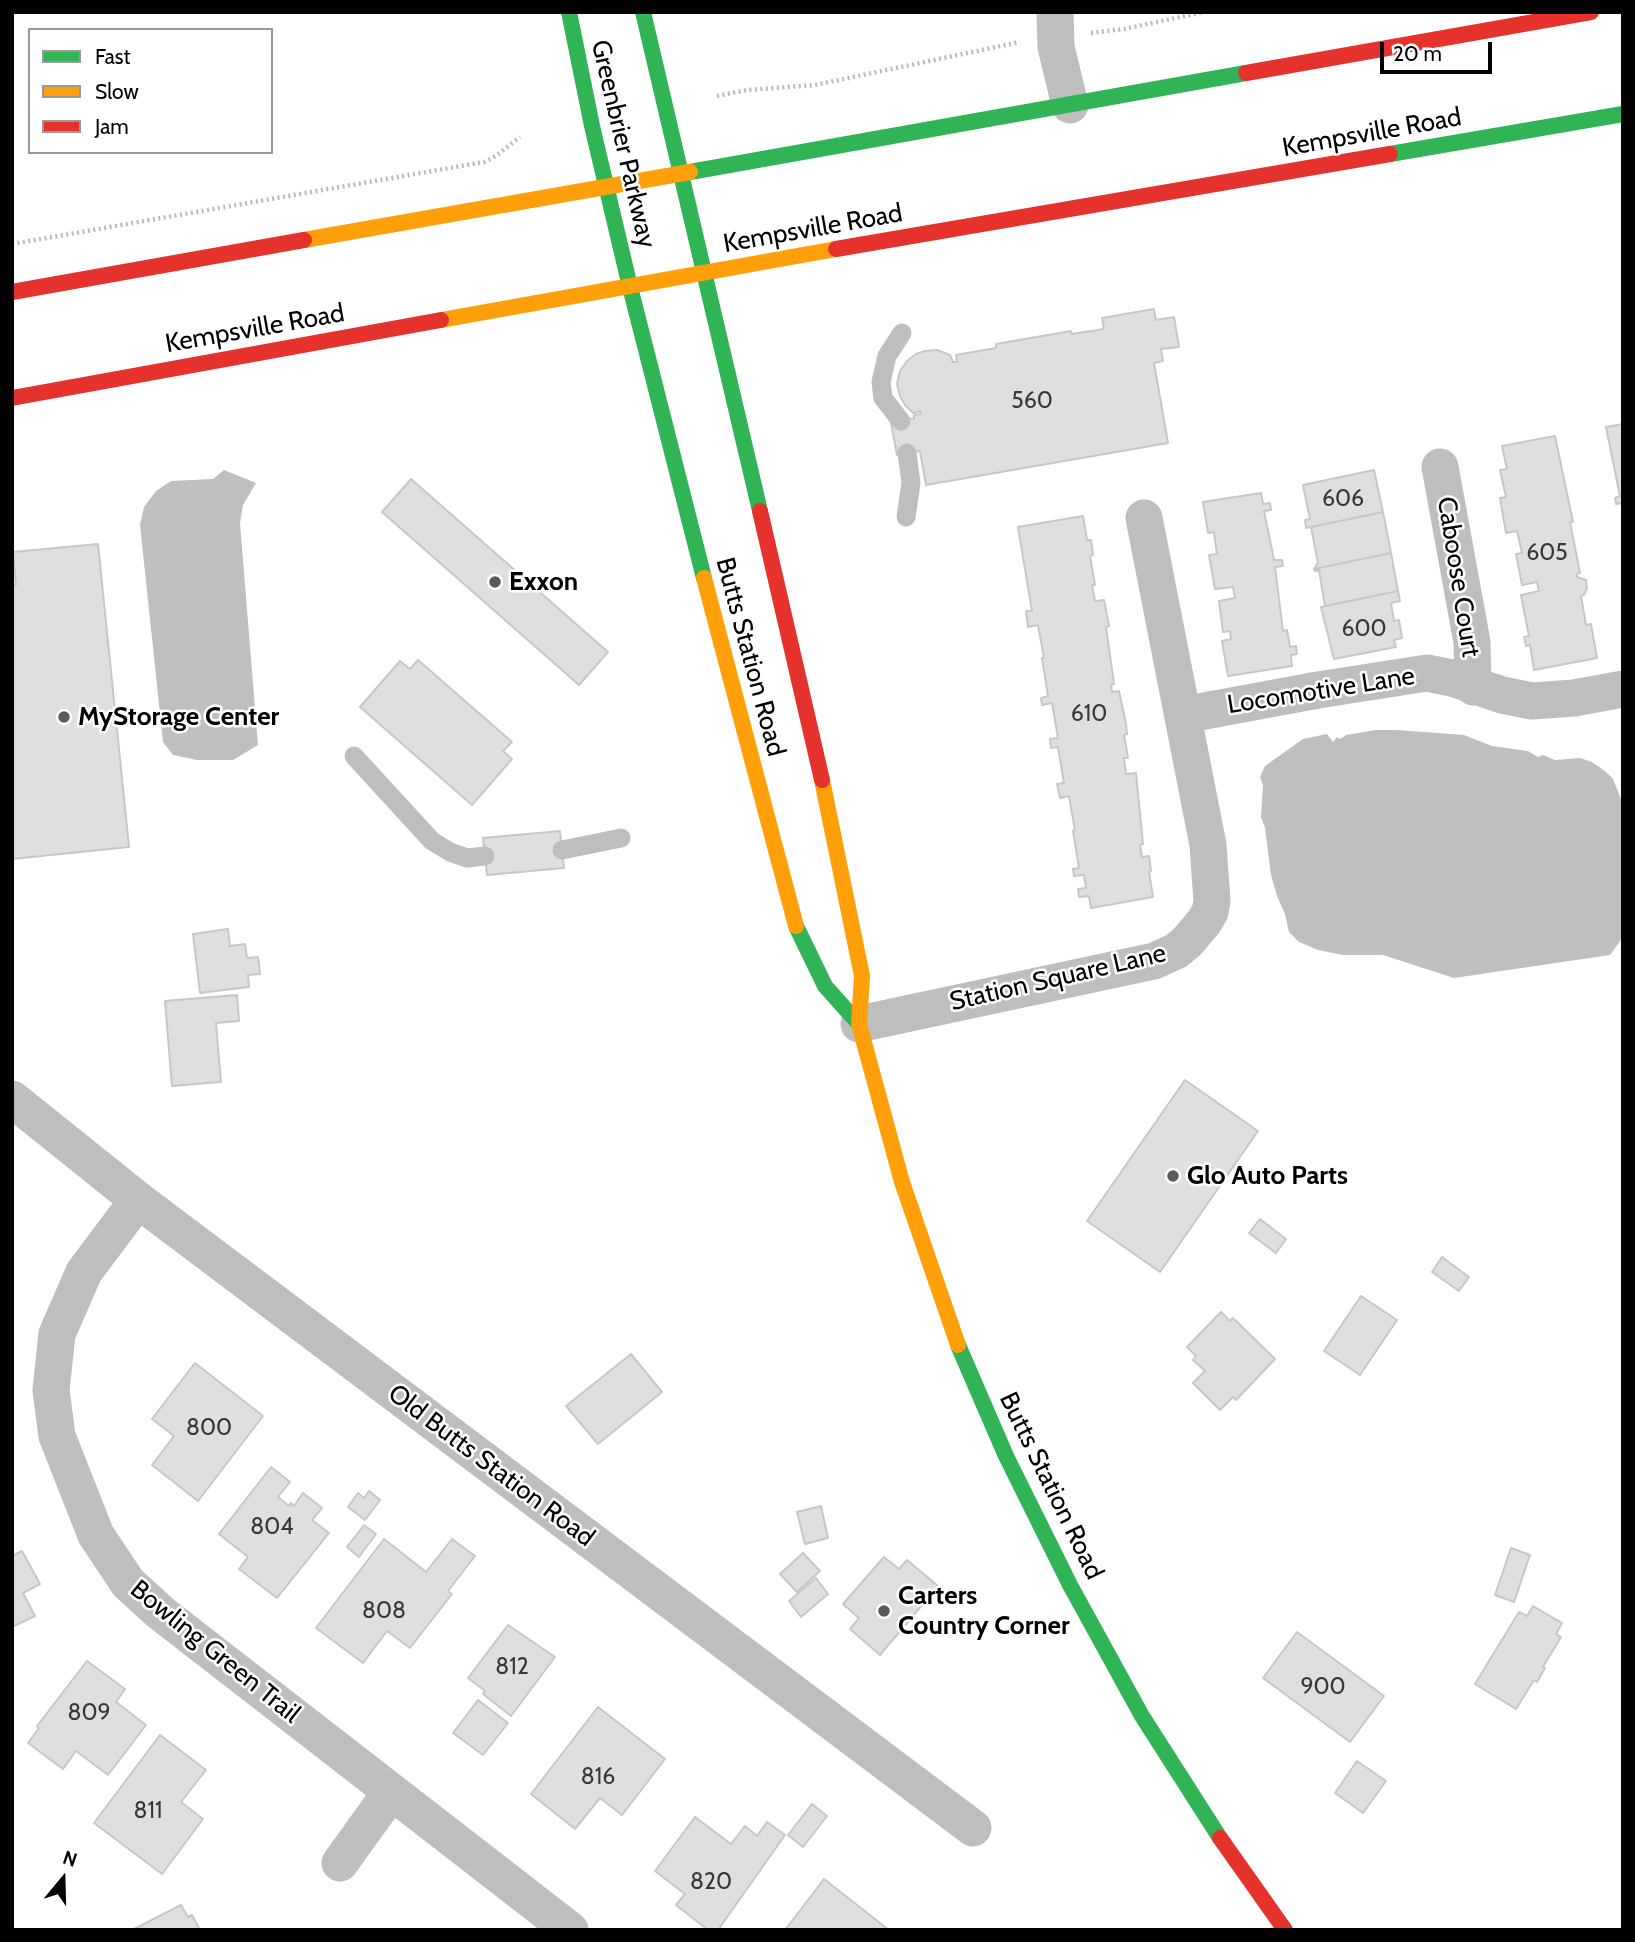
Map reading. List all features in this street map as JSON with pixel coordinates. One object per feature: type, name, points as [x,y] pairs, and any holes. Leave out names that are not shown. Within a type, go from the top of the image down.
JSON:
[{"type":"main road","name":"Greenbrier Parkway","points":[[569,12],[630,287]]},
{"type":"main road","name":"Greenbrier Parkway","points":[[643,12],[704,272]]},
{"type":"main road","points":[[12,292],[1591,12]]},
{"type":"main road","name":"Kempsville Road","points":[[12,398],[704,272],[1623,114]]},
{"type":"main road","name":"Butts Station Road","points":[[704,272],[800,682],[852,920],[862,976],[859,1024],[902,1182],[952,1331],[1006,1456],[1070,1586],[1142,1716],[1183,1783],[1285,1930]]},
{"type":"main road","name":"Butts Station Road","points":[[630,287],[796,926],[825,986],[859,1024]]},
{"type":"street","points":[[1069,23],[1056,47],[1070,105]]},
{"type":"street","name":"Caboose Court","points":[[1440,467],[1472,642],[1473,687]]},
{"type":"street","name":"Station Square Lane","points":[[859,1024],[1168,957],[1187,942],[1210,912],[1212,890],[1208,845],[1144,518]]},
{"type":"street","name":"Locomotive Lane","points":[[1183,715],[1304,692],[1427,673],[1532,701],[1574,698],[1623,689]]},
{"type":"street","name":"Old Butts Station Road","points":[[12,1099],[138,1200],[973,1828]]},
{"type":"street","name":"Bowling Green Trail","points":[[138,1200],[84,1272],[57,1334],[51,1390],[57,1436],[96,1535],[128,1583],[161,1613],[570,1930]]},
{"type":"street","points":[[340,1863],[391,1792]]},
{"type":"lane","points":[[901,421],[883,398],[881,382],[887,356],[902,333]]},
{"type":"lane","points":[[906,517],[911,483],[907,453]]},
{"type":"lane","points":[[354,756],[432,841],[467,858],[485,856]]},
{"type":"lane","points":[[562,850],[621,838]]},
{"type":"path","points":[[1069,23],[1124,29],[1204,12]]},
{"type":"path","points":[[717,96],[747,90],[815,85],[1001,44],[1028,41]]},
{"type":"path","points":[[12,244],[484,162],[520,137]]},
{"type":"shaded area","points":[[224,470],[256,483],[243,505],[240,523],[258,745],[233,760],[197,760],[173,755],[163,742],[140,525],[144,507],[156,491],[171,481],[213,479]]},
{"type":"shaded area","points":[[1376,730],[1464,735],[1492,746],[1528,751],[1538,757],[1543,755],[1555,760],[1580,758],[1605,771],[1613,779],[1623,804],[1623,937],[1610,955],[1454,978],[1383,955],[1343,955],[1318,950],[1299,942],[1289,932],[1271,875],[1261,817],[1263,785],[1260,777],[1265,766],[1303,739],[1327,734],[1333,742],[1337,737],[1340,739],[1346,735]]},
{"type":"building","points":[[1154,309],[1156,320],[1174,317],[1179,347],[1161,349],[1163,361],[1154,363],[1168,443],[926,485],[920,451],[897,455],[891,423],[921,414],[920,411],[913,413],[905,405],[897,384],[900,371],[916,354],[937,350],[950,355],[953,362],[957,362],[956,355],[996,348],[996,344],[1071,331],[1072,334],[1104,329],[1102,318]]},
{"type":"building","points":[[1623,424],[1623,511],[1621,503],[1616,504],[1615,498],[1620,496],[1606,427]]},
{"type":"building","points":[[1555,436],[1573,522],[1570,522],[1580,573],[1577,577],[1586,580],[1587,588],[1581,596],[1586,625],[1591,624],[1597,658],[1534,670],[1530,645],[1526,646],[1524,637],[1529,636],[1521,595],[1539,591],[1537,582],[1522,585],[1516,554],[1522,553],[1517,531],[1506,533],[1500,498],[1506,497],[1500,470],[1507,469],[1502,446]]},
{"type":"building","points":[[1374,470],[1383,512],[1306,528],[1305,520],[1310,519],[1303,485]]},
{"type":"building","name":"Exxon","points":[[411,479],[608,652],[579,685],[382,512]]},
{"type":"building","points":[[1261,493],[1263,504],[1270,503],[1271,510],[1264,511],[1274,560],[1282,560],[1283,566],[1275,567],[1283,631],[1287,630],[1290,647],[1296,646],[1297,654],[1291,655],[1292,666],[1228,676],[1222,641],[1231,639],[1230,631],[1223,632],[1219,601],[1235,598],[1233,587],[1215,589],[1209,555],[1217,554],[1214,532],[1208,533],[1203,502]]},
{"type":"building","points":[[1383,512],[1391,553],[1314,569],[1318,563],[1311,527]]},
{"type":"building","points":[[1083,516],[1087,540],[1091,540],[1095,601],[1104,600],[1109,626],[1106,627],[1114,684],[1111,685],[1112,692],[1119,691],[1126,724],[1126,774],[1136,773],[1143,844],[1140,845],[1142,857],[1149,856],[1153,897],[1091,908],[1089,896],[1079,897],[1078,889],[1086,888],[1084,875],[1074,876],[1073,869],[1079,868],[1075,830],[1069,796],[1060,798],[1057,784],[1064,783],[1058,747],[1051,748],[1050,739],[1058,738],[1052,703],[1042,705],[1041,698],[1048,696],[1044,658],[1038,625],[1028,627],[1026,611],[1032,611],[1018,527]]},
{"type":"building","name":"MyStorage Center","points":[[98,544],[129,847],[12,859],[12,586],[16,585],[13,552]]},
{"type":"building","points":[[1391,553],[1398,591],[1325,606],[1319,570],[1314,569]]},
{"type":"building","points":[[1398,591],[1400,601],[1391,603],[1394,621],[1399,620],[1402,638],[1394,640],[1396,647],[1334,659],[1321,607]]},
{"type":"building","points":[[418,660],[512,742],[503,751],[512,759],[472,805],[360,707],[400,661],[410,669]]},
{"type":"building","points":[[560,831],[564,868],[487,875],[483,838]]},
{"type":"building","points":[[228,929],[230,946],[245,944],[247,958],[258,957],[260,974],[248,975],[249,987],[200,993],[193,934]]},
{"type":"building","points":[[237,995],[239,1021],[216,1023],[221,1082],[172,1086],[165,1001]]},
{"type":"building","name":"Glo Auto Parts","points":[[1185,1080],[1258,1131],[1160,1272],[1087,1221]]},
{"type":"building","points":[[1260,1219],[1286,1239],[1276,1253],[1249,1233]]},
{"type":"building","points":[[1442,1257],[1469,1277],[1459,1291],[1432,1272]]},
{"type":"building","points":[[1361,1296],[1397,1320],[1360,1375],[1324,1351]]},
{"type":"building","points":[[1221,1312],[1230,1321],[1233,1318],[1275,1359],[1236,1400],[1233,1397],[1220,1410],[1193,1383],[1205,1371],[1193,1360],[1196,1356],[1187,1347]]},
{"type":"building","points":[[631,1354],[662,1392],[598,1444],[566,1406]]},
{"type":"building","points":[[195,1363],[263,1416],[198,1501],[152,1465],[174,1436],[152,1419]]},
{"type":"building","points":[[271,1467],[290,1482],[278,1497],[289,1506],[291,1503],[294,1506],[303,1493],[322,1508],[312,1520],[329,1533],[277,1598],[239,1569],[248,1557],[219,1534]]},
{"type":"building","points":[[369,1491],[380,1500],[365,1520],[348,1507],[358,1493],[364,1498]]},
{"type":"building","points":[[821,1506],[828,1538],[805,1544],[797,1512]]},
{"type":"building","points":[[364,1525],[376,1534],[359,1557],[347,1547]]},
{"type":"building","points":[[384,1539],[426,1572],[452,1539],[475,1556],[448,1591],[452,1594],[410,1648],[387,1631],[363,1663],[316,1628]]},
{"type":"building","points":[[1511,1548],[1530,1555],[1514,1602],[1495,1595]]},
{"type":"building","points":[[22,1551],[40,1584],[23,1593],[35,1616],[12,1627],[12,1556]]},
{"type":"building","points":[[803,1553],[820,1571],[797,1592],[780,1574]]},
{"type":"building","name":"Carters Country Corner","points":[[884,1557],[899,1569],[907,1560],[938,1586],[880,1655],[850,1629],[859,1618],[843,1604]]},
{"type":"building","points":[[816,1578],[828,1594],[801,1617],[789,1601]]},
{"type":"building","points":[[1533,1606],[1562,1623],[1556,1634],[1561,1637],[1537,1682],[1534,1680],[1516,1709],[1475,1684],[1519,1612],[1527,1616]]},
{"type":"building","points":[[508,1625],[555,1657],[511,1716],[468,1678]]},
{"type":"building","points":[[1297,1632],[1384,1696],[1350,1742],[1263,1678]]},
{"type":"building","points":[[87,1661],[125,1689],[116,1702],[146,1725],[108,1775],[76,1751],[63,1769],[28,1743],[39,1728],[37,1726]]},
{"type":"building","points":[[478,1700],[508,1723],[483,1755],[453,1733]]},
{"type":"building","points":[[598,1707],[665,1759],[622,1815],[600,1798],[575,1829],[531,1794]]},
{"type":"building","points":[[160,1735],[206,1770],[181,1802],[203,1819],[162,1874],[94,1823]]},
{"type":"building","points":[[1357,1761],[1386,1781],[1363,1813],[1335,1793]]},
{"type":"building","points":[[812,1804],[827,1816],[803,1847],[788,1835]]},
{"type":"building","points":[[695,1817],[731,1844],[745,1826],[757,1836],[767,1822],[785,1835],[718,1930],[708,1930],[676,1905],[685,1894],[655,1871]]},
{"type":"building","points":[[824,1879],[889,1930],[785,1930]]},
{"type":"building","points":[[181,1905],[188,1917],[192,1915],[200,1930],[134,1929]]},
{"type":"traffic: fast","points":[[569,12],[592,126],[630,287],[704,578]]},
{"type":"traffic: fast","points":[[643,12],[760,511]]},
{"type":"traffic: fast","points":[[690,172],[1246,73]]},
{"type":"traffic: fast","points":[[1390,154],[1623,114]]},
{"type":"traffic: fast","points":[[796,926],[825,986],[859,1024]]},
{"type":"traffic: fast","points":[[958,1345],[1006,1456],[1070,1585],[1142,1716],[1220,1838]]},
{"type":"traffic: slow","points":[[304,240],[690,172]]},
{"type":"traffic: slow","points":[[441,320],[836,249]]},
{"type":"traffic: slow","points":[[704,578],[796,926]]},
{"type":"traffic: slow","points":[[822,780],[862,976],[859,1024],[902,1182],[958,1345]]},
{"type":"traffic: jam","points":[[1246,73],[1591,12]]},
{"type":"traffic: jam","points":[[836,249],[1390,154]]},
{"type":"traffic: jam","points":[[12,292],[304,240]]},
{"type":"traffic: jam","points":[[12,398],[441,320]]},
{"type":"traffic: jam","points":[[760,511],[822,780]]},
{"type":"traffic: jam","points":[[1220,1838],[1285,1930]]},
{"type":"place","name":"Exxon","points":[[495,582]]},
{"type":"place","name":"MyStorage Center","points":[[64,717]]},
{"type":"place","name":"Glo Auto Parts","points":[[1173,1176]]},
{"type":"place","name":"Carters Country Corner","points":[[884,1611]]}]
